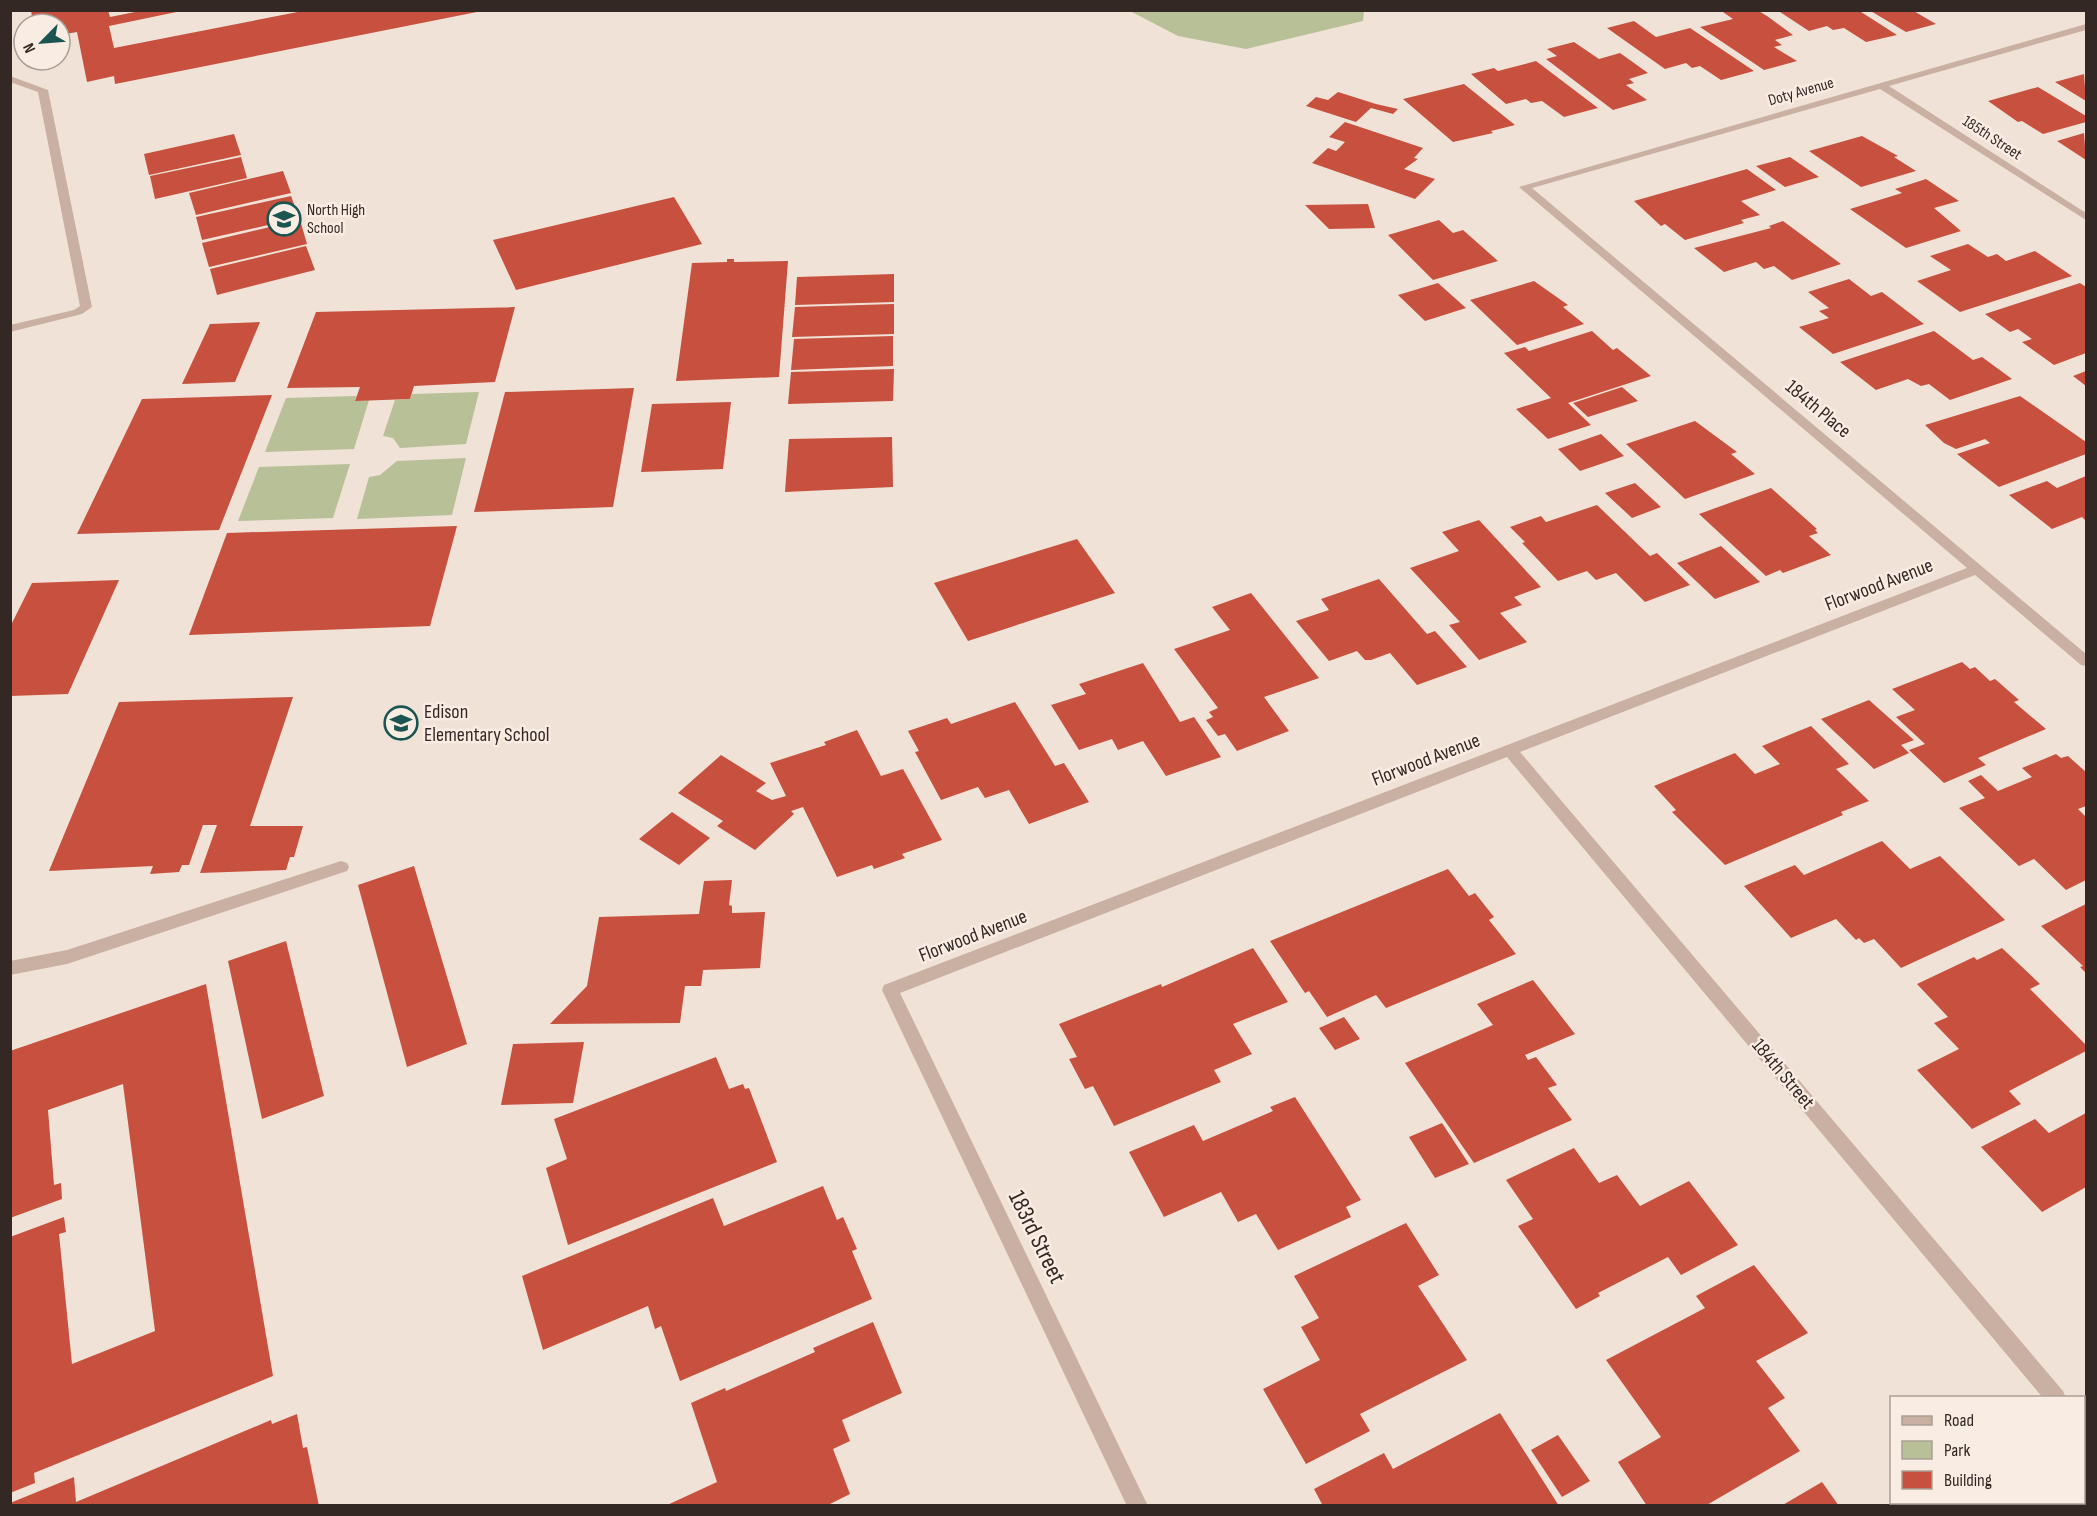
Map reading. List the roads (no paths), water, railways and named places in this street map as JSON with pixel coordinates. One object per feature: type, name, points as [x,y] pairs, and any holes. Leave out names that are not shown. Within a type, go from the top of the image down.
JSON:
[{"type":"street","name":"Doty Avenue","points":[[1524,187],[2086,27]]},
{"type":"street","points":[[10,79],[43,90],[86,307],[78,312],[10,329]]},
{"type":"street","name":"185th Street","points":[[1881,85],[2086,217]]},
{"type":"street","name":"184th Place","points":[[1524,187],[2086,661]]},
{"type":"street","name":"Florwood Avenue","points":[[890,990],[1977,569]]},
{"type":"street","name":"184th Street","points":[[1510,750],[2054,1396]]},
{"type":"street","points":[[10,968],[67,957],[341,867]]},
{"type":"street","name":"183rd Street","points":[[890,990],[1137,1506]]},
{"type":"place","name":"North High School","points":[[284,219]]},
{"type":"place","name":"Edison Elementary School","points":[[401,723]]}]
